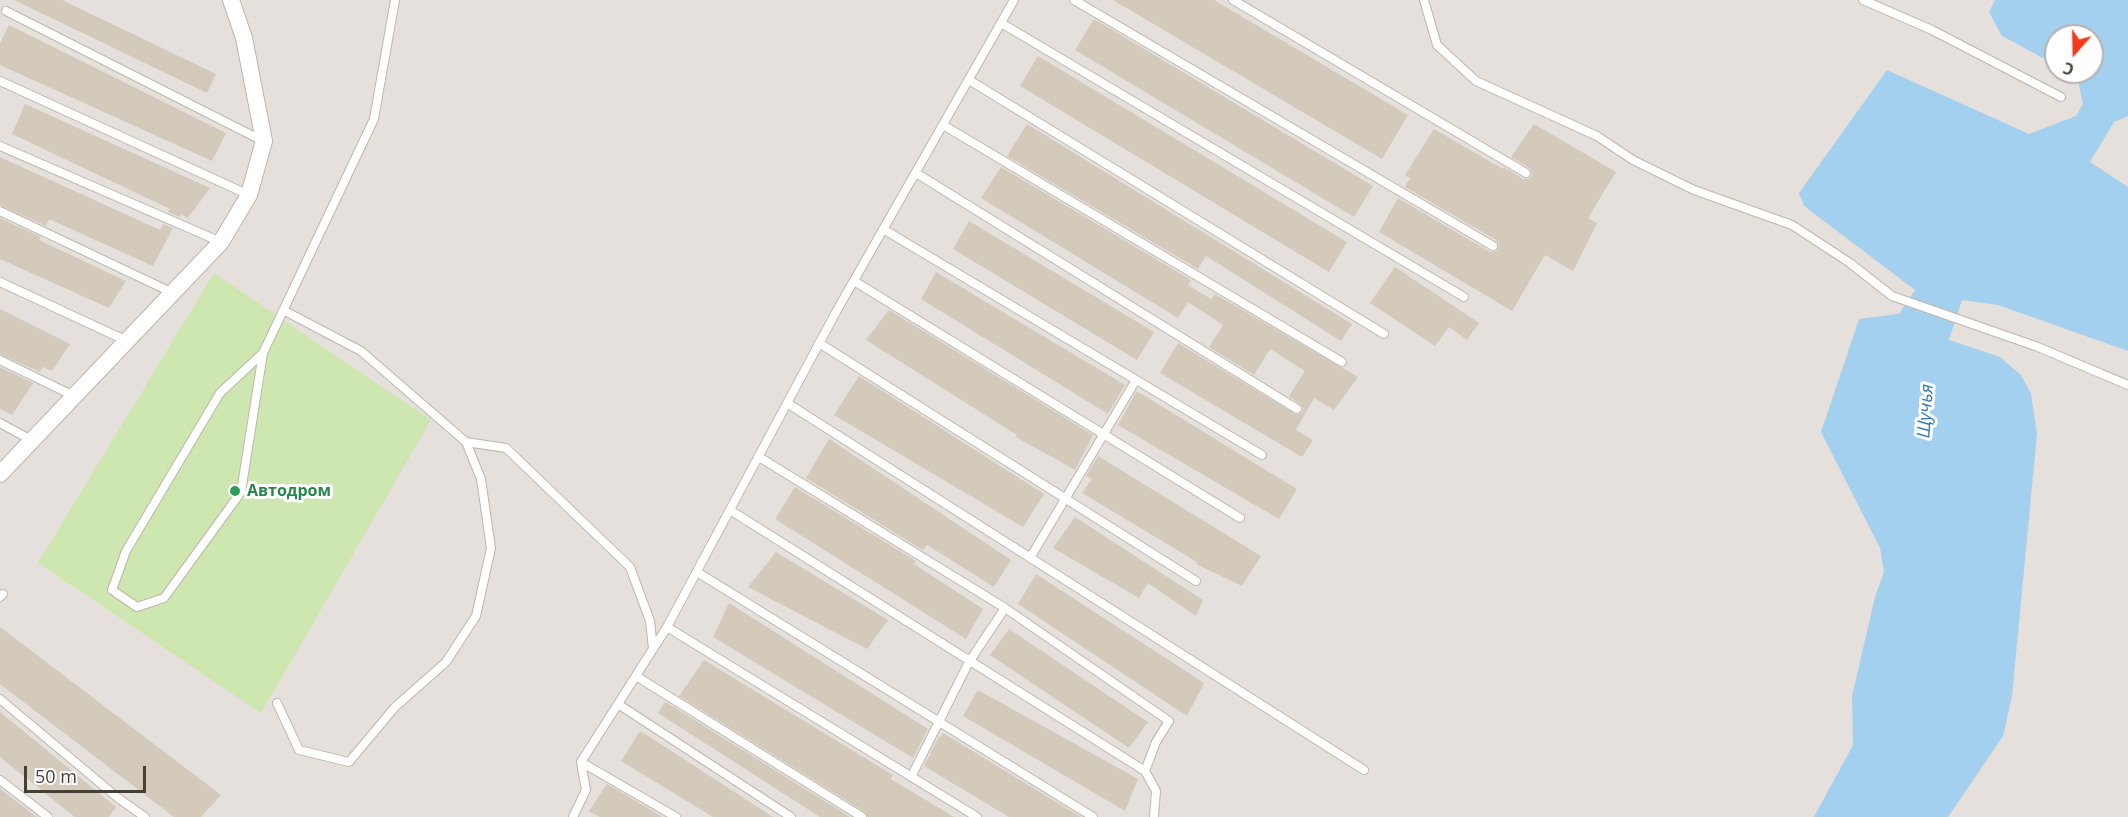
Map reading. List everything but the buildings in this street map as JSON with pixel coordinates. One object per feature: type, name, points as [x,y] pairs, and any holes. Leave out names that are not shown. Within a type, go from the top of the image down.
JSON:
[{"type":"street","points":[[0,474],[221,243],[249,195],[264,141],[244,38],[231,0]]},
{"type":"lane","points":[[263,352],[220,393],[126,551],[112,590],[137,607],[164,598],[241,492],[263,352],[374,119],[395,0]]},
{"type":"lane","points":[[573,817],[586,790],[581,762],[667,627],[819,343],[1014,0]]},
{"type":"lane","points":[[1074,0],[1493,246]]},
{"type":"lane","points":[[1233,0],[1526,173]]},
{"type":"lane","points":[[1424,0],[1437,45],[1476,81],[1597,136],[1633,160],[1694,190],[1792,225],[1850,263],[1892,296],[2037,347],[2128,385]]},
{"type":"lane","points":[[1863,0],[1932,30],[2061,98]]},
{"type":"lane","points":[[6,11],[264,141]]},
{"type":"lane","points":[[1001,23],[1464,297]]},
{"type":"lane","points":[[969,80],[1384,334]]},
{"type":"lane","points":[[0,81],[249,195]]},
{"type":"lane","points":[[943,125],[1342,362]]},
{"type":"lane","points":[[0,146],[221,243]]},
{"type":"lane","points":[[915,173],[1298,410]]},
{"type":"lane","points":[[0,211],[173,294]]},
{"type":"lane","points":[[884,230],[1262,455]]},
{"type":"lane","points":[[854,281],[1240,518]]},
{"type":"lane","points":[[0,282],[127,341]]},
{"type":"lane","points":[[277,704],[299,750],[350,762],[395,707],[446,662],[476,616],[491,548],[481,479],[466,442],[361,351],[283,310]]},
{"type":"lane","points":[[819,343],[1196,582]]},
{"type":"lane","points":[[0,360],[74,396]]},
{"type":"lane","points":[[1030,558],[1136,380]]},
{"type":"lane","points":[[787,403],[1364,770]]},
{"type":"lane","points":[[0,423],[31,440]]},
{"type":"lane","points":[[466,442],[506,448],[630,567],[650,621],[653,650]]},
{"type":"lane","points":[[759,457],[1005,608],[1169,721],[1156,742],[1145,771]]},
{"type":"lane","points":[[730,510],[1145,771],[1156,791],[1154,817]]},
{"type":"lane","points":[[697,572],[1093,817]]},
{"type":"lane","points":[[912,777],[969,662],[1005,608]]},
{"type":"lane","points":[[667,627],[977,817]]},
{"type":"lane","points":[[636,676],[862,817]]},
{"type":"lane","points":[[0,699],[118,798],[145,817]]},
{"type":"lane","points":[[618,704],[791,817]]},
{"type":"lane","points":[[581,762],[676,817]]},
{"type":"lane","points":[[0,780],[48,817]]},
{"type":"shaded area","points":[[0,0],[2128,0],[2128,817],[0,817]]},
{"type":"green space","name":"Автодром","points":[[214,273],[431,420],[261,713],[38,563]]},
{"type":"water","name":"Щучья","points":[[1995,0],[2128,0],[2128,116],[2114,122],[2090,162],[2128,187],[2128,351],[1998,305],[1962,300],[1949,340],[2000,357],[2021,375],[2031,394],[2037,434],[2012,696],[2003,736],[1948,817],[1814,817],[1853,745],[1852,696],[1875,597],[1884,572],[1880,548],[1821,432],[1859,319],[1899,314],[1915,290],[1804,206],[1799,193],[1887,70],[2029,134],[2076,116],[2083,104],[2079,84],[2104,84],[2104,24],[2044,24],[2044,59],[2002,36],[1989,12]]},
{"type":"place","name":"Автодром","points":[[235,491]]}]
